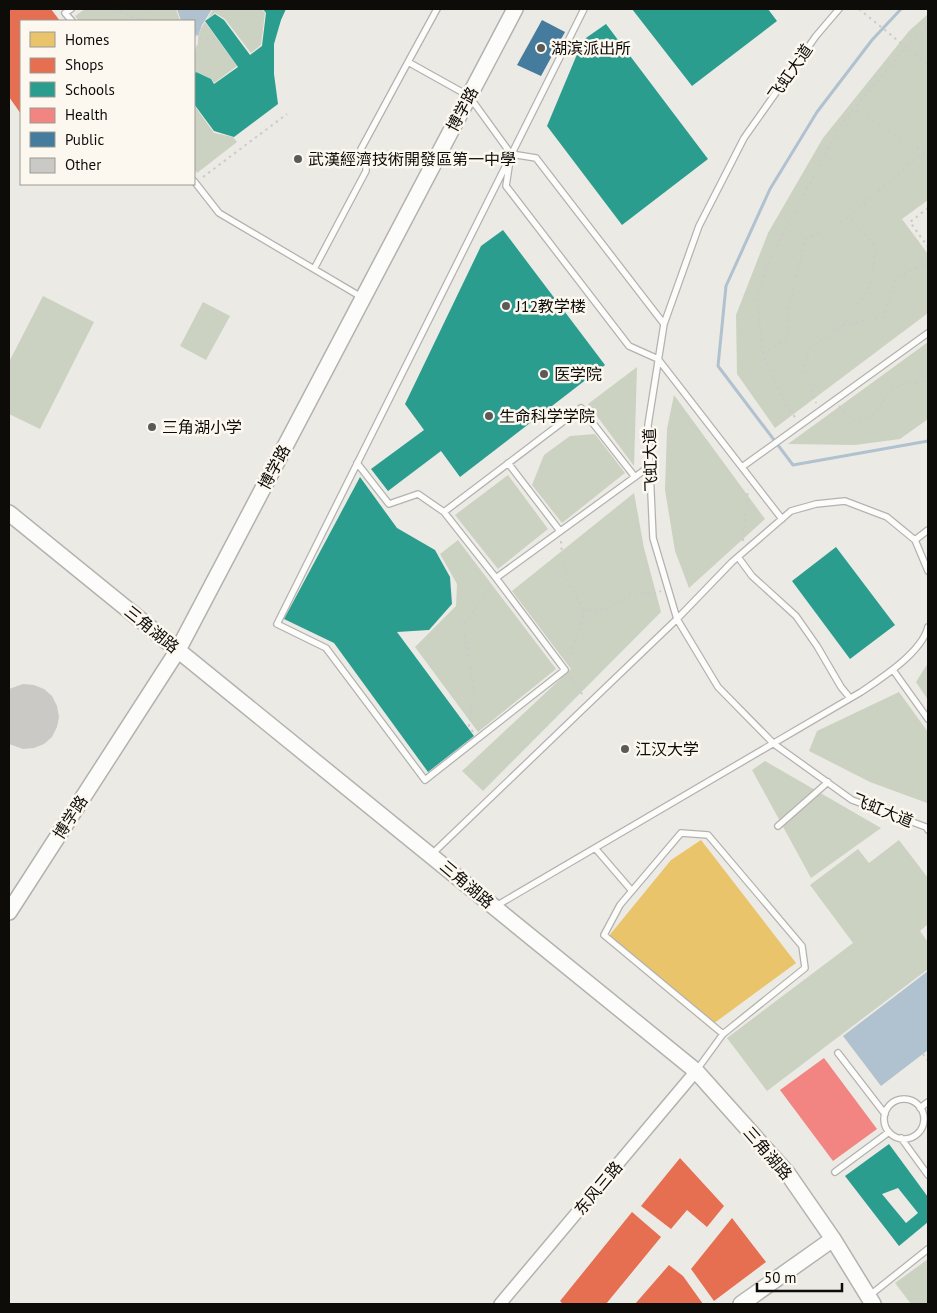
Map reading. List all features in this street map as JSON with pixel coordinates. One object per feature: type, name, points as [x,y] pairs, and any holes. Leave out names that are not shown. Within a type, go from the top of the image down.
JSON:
[{"type":"street","name":"博学路","points":[[9,912],[178,650],[515,9]]},
{"type":"street","name":"三角湖路","points":[[9,513],[696,1071],[788,1174],[833,1239],[871,1300]]},
{"type":"street","name":"东风三路","points":[[500,1304],[696,1071]]},
{"type":"street","points":[[741,1304],[833,1239]]},
{"type":"lane","points":[[64,11],[71,9]]},
{"type":"lane","points":[[314,269],[366,171],[366,159],[361,149],[437,9]]},
{"type":"lane","points":[[358,462],[388,504],[418,494],[444,512],[565,670],[426,780],[326,648],[277,624],[584,9]]},
{"type":"lane","name":"飞虹大道","points":[[839,9],[816,36],[744,138],[699,226],[664,324],[648,425],[653,538],[677,618],[718,687],[774,744],[852,800],[928,827]]},
{"type":"lane","points":[[408,62],[469,96],[511,154],[506,186],[629,346],[658,359],[782,519]]},
{"type":"lane","points":[[511,154],[536,158],[664,324]]},
{"type":"lane","points":[[195,182],[219,213],[363,298]]},
{"type":"lane","points":[[742,467],[928,333]]},
{"type":"lane","points":[[444,512],[581,408],[635,477]]},
{"type":"lane","points":[[508,463],[560,531]]},
{"type":"lane","points":[[496,578],[650,466]]},
{"type":"lane","points":[[431,855],[740,556],[792,511],[816,504],[845,501],[887,516],[915,540],[928,572]]},
{"type":"lane","points":[[915,540],[928,530]]},
{"type":"lane","points":[[740,556],[752,576],[796,616],[817,646],[840,687],[850,698]]},
{"type":"lane","points":[[494,907],[850,698],[893,670],[926,636],[928,627]]},
{"type":"lane","points":[[893,670],[928,719]]},
{"type":"lane","points":[[778,826],[828,782]]},
{"type":"lane","points":[[696,1071],[723,1034],[805,968],[802,946],[708,835],[681,833],[620,905],[604,935],[723,1034]]},
{"type":"lane","points":[[595,848],[632,891]]},
{"type":"lane","points":[[838,1053],[885,1114]]},
{"type":"lane","points":[[901,1138],[913,1136],[922,1127],[924,1120],[920,1108],[910,1100],[898,1100],[892,1103],[885,1114],[884,1120],[889,1132],[901,1138],[928,1175]]},
{"type":"lane","points":[[920,1108],[928,1102]]},
{"type":"lane","points":[[835,1172],[889,1132]]},
{"type":"lane","points":[[871,1300],[928,1249]]},
{"type":"path","points":[[113,9],[141,20]]},
{"type":"path","points":[[859,9],[928,65]]},
{"type":"path","points":[[801,424],[786,406],[763,354],[757,296],[769,263],[841,124],[906,47],[928,26]]},
{"type":"path","points":[[195,36],[200,38],[217,38]]},
{"type":"path","points":[[853,110],[923,152],[928,160]]},
{"type":"path","points":[[195,182],[286,114]]},
{"type":"path","points":[[763,354],[787,338],[788,312],[806,240],[849,217],[928,147]]},
{"type":"path","points":[[928,208],[910,222],[928,247]]},
{"type":"path","points":[[844,325],[871,284],[876,248],[849,217]]},
{"type":"path","points":[[820,411],[804,368],[810,348],[844,325],[883,317],[896,277],[928,263]]},
{"type":"path","points":[[835,400],[844,412],[856,421],[874,414],[892,389],[907,384],[928,381]]},
{"type":"path","points":[[740,556],[750,477]]},
{"type":"path","points":[[560,531],[562,557],[568,583],[586,611]]},
{"type":"path","points":[[478,739],[469,726],[474,687],[463,626],[496,578]]},
{"type":"path","points":[[586,611],[607,609],[632,592],[654,594],[668,588]]},
{"type":"path","points":[[586,611],[565,670],[589,703]]},
{"type":"path","points":[[923,1054],[928,1061]]},
{"type":"green space","points":[[85,9],[176,9],[180,20],[78,20],[75,16]]},
{"type":"green space","points":[[213,9],[262,9],[265,13],[261,45],[251,53],[225,19],[215,13],[208,18]]},
{"type":"green space","points":[[928,14],[928,200],[902,219],[928,254],[928,313],[775,428],[737,374],[736,315],[768,233],[823,138],[909,31]]},
{"type":"green space","points":[[205,22],[237,66],[214,83],[195,70],[195,49]]},
{"type":"green space","points":[[195,106],[214,133],[233,137],[237,142],[197,173],[195,170]]},
{"type":"green space","points":[[43,296],[94,322],[40,429],[9,414],[9,362]]},
{"type":"green space","points":[[203,302],[230,316],[206,360],[180,346]]},
{"type":"green space","points":[[928,342],[928,419],[900,439],[855,445],[788,444]]},
{"type":"green space","points":[[637,367],[634,466],[588,404]]},
{"type":"green space","points":[[674,395],[765,519],[689,588],[675,551],[665,490],[667,429]]},
{"type":"green space","points":[[595,434],[625,473],[562,523],[532,485],[544,455],[570,436]]},
{"type":"green space","points":[[508,475],[548,529],[498,569],[455,515]]},
{"type":"green space","points":[[634,493],[644,548],[661,612],[483,791],[462,771],[571,669],[512,591]]},
{"type":"green space","points":[[458,540],[556,669],[478,732],[415,647],[456,606],[457,584],[440,554]]},
{"type":"green space","points":[[928,663],[928,700],[916,682]]},
{"type":"green space","points":[[899,692],[928,732],[927,803],[870,782],[809,751],[817,731]]},
{"type":"green space","points":[[765,761],[881,828],[811,878],[752,770]]},
{"type":"green space","points":[[899,840],[928,878],[928,924],[920,931],[928,942],[928,969],[767,1091],[727,1038],[853,943],[810,885],[858,849],[869,863]]},
{"type":"green space","points":[[928,1259],[928,1304],[911,1304],[895,1283]]},
{"type":"water","points":[[177,9],[212,9],[202,25],[198,36],[195,34],[195,20],[181,20]]},
{"type":"water","points":[[928,971],[928,1050],[881,1086],[843,1036]]},
{"type":"building: Homes","points":[[701,840],[796,963],[713,1024],[608,937],[671,860]]},
{"type":"building: Shops","points":[[9,9],[51,9],[59,20],[20,20],[20,113],[9,97]]},
{"type":"building: Shops","points":[[680,1158],[724,1206],[707,1227],[687,1210],[671,1229],[641,1206]]},
{"type":"building: Shops","points":[[632,1212],[661,1237],[606,1304],[563,1304],[560,1301]]},
{"type":"building: Shops","points":[[732,1218],[766,1262],[714,1301],[691,1269]]},
{"type":"building: Shops","points":[[669,1265],[683,1276],[703,1304],[635,1304]]},
{"type":"building: Schools","points":[[263,9],[286,9],[274,44],[274,74],[278,104],[234,137],[214,131],[195,105],[195,73],[211,79],[214,84],[238,67],[205,21],[215,14],[224,20],[250,55],[262,46],[266,13]]},
{"type":"building: Schools","points":[[632,9],[768,9],[777,21],[692,86]]},
{"type":"building: Schools","points":[[606,24],[708,159],[622,225],[547,126],[583,40]]},
{"type":"building: Schools","name":"J12教学楼","points":[[503,230],[605,365],[460,477],[441,451],[388,491],[371,469],[424,430],[405,404],[481,246]]},
{"type":"building: Schools","points":[[360,477],[397,528],[435,550],[450,577],[452,604],[429,630],[397,632],[474,736],[428,772],[334,643],[284,619]]},
{"type":"building: Schools","points":[[836,547],[895,625],[850,659],[792,581]]},
{"type":"building: Schools","points":[[889,1144],[928,1197],[928,1222],[899,1246],[845,1176]],"holes":[[[898,1188],[918,1213],[906,1223],[882,1194]]]},
{"type":"building: Health","points":[[824,1058],[877,1129],[833,1161],[780,1090]]},
{"type":"building: Public","name":"湖滨派出所","points":[[542,20],[565,32],[541,76],[517,65]]},
{"type":"building: Other","points":[[23,684],[34,685],[44,689],[52,696],[57,706],[59,717],[52,737],[44,744],[34,748],[23,749],[9,744],[9,689]]},
{"type":"waterway","points":[[901,9],[872,40],[817,112],[770,189],[726,286],[718,366],[793,465],[928,441]]},
{"type":"place","name":"湖滨派出所","points":[[541,48]]},
{"type":"place","name":"武漢經濟技術開發區第一中學","points":[[298,159]]},
{"type":"place","name":"J12教学楼","points":[[506,306]]},
{"type":"place","name":"医学院","points":[[544,374]]},
{"type":"place","name":"生命科学学院","points":[[489,416]]},
{"type":"place","name":"三角湖小学","points":[[152,427]]},
{"type":"place","name":"江汉大学","points":[[625,749]]}]
